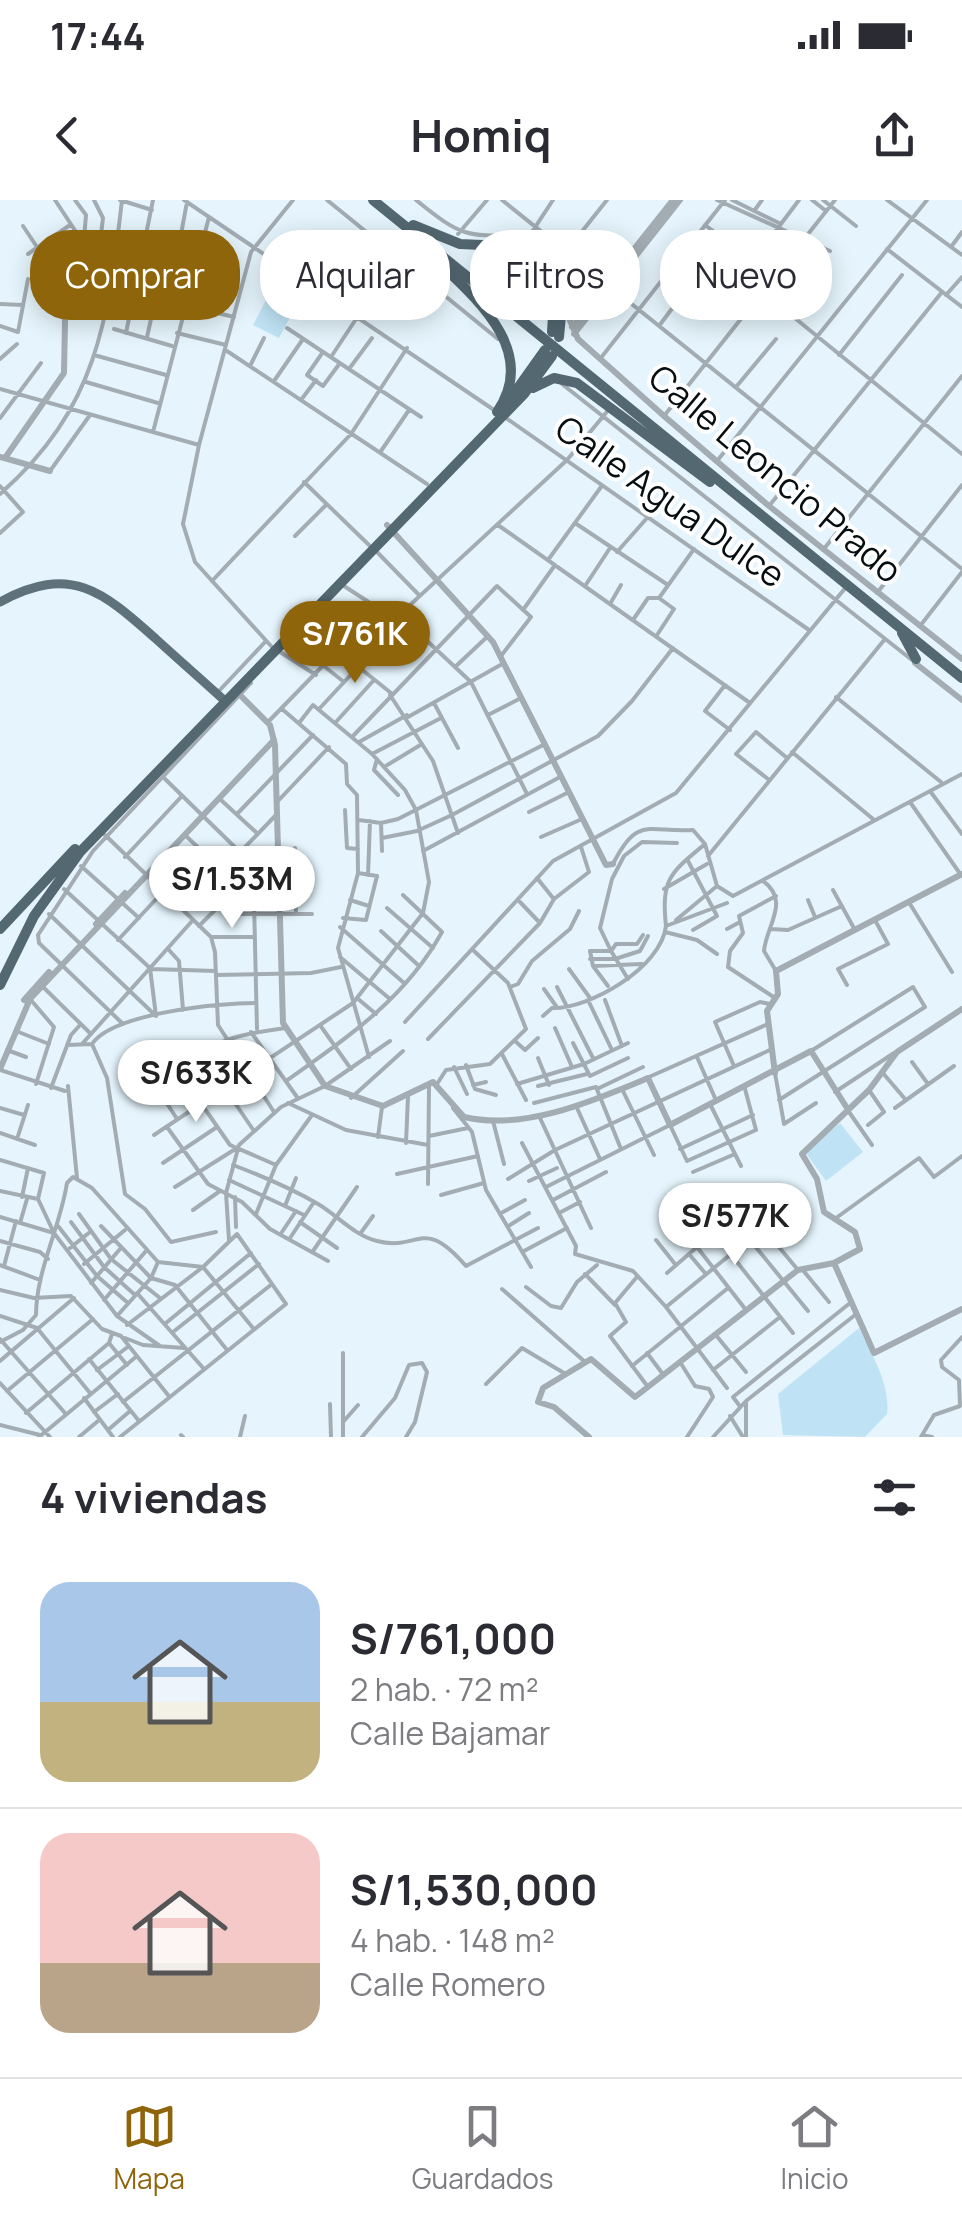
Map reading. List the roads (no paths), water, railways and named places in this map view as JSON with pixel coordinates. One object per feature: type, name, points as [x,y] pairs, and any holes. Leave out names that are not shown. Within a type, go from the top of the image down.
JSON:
[{"type":"highway","points":[[373,200],[470,273]]},
{"type":"highway","points":[[382,200],[846,586],[962,670]]},
{"type":"highway","points":[[412,228],[481,306],[508,348],[511,380],[500,414]]},
{"type":"highway","points":[[412,228],[470,240]]},
{"type":"highway","points":[[529,320],[962,678]]},
{"type":"highway","points":[[556,320],[556,334],[563,320]]},
{"type":"highway","points":[[0,985],[34,916],[78,862],[223,699],[237,693],[500,414],[549,353],[524,394]]},
{"type":"highway","points":[[392,529],[427,484],[500,414],[524,394],[554,378],[577,383],[607,412],[759,514]]},
{"type":"highway","points":[[0,929],[272,646],[374,550]]},
{"type":"highway","points":[[896,624],[916,661],[928,646]]},
{"type":"main road","points":[[1,600],[30,587],[55,582],[94,590],[223,699]]},
{"type":"street","points":[[55,200],[75,230]]},
{"type":"street","points":[[75,200],[86,215],[84,230]]},
{"type":"street","points":[[94,200],[103,218],[102,230]]},
{"type":"street","points":[[119,230],[121,200],[152,210]]},
{"type":"street","points":[[148,230],[154,200]]},
{"type":"street","points":[[240,296],[254,248],[292,200]]},
{"type":"street","points":[[327,200],[508,348]]},
{"type":"street","points":[[416,200],[456,239],[530,235],[553,200]]},
{"type":"street","points":[[456,239],[488,200]]},
{"type":"street","points":[[502,200],[539,230]]},
{"type":"street","points":[[582,230],[606,200]]},
{"type":"street","points":[[640,246],[676,200]]},
{"type":"street","points":[[732,200],[790,230]]},
{"type":"street","points":[[753,212],[762,200]]},
{"type":"street","points":[[777,230],[799,200]]},
{"type":"street","points":[[812,200],[830,205]]},
{"type":"street","points":[[824,200],[856,226]]},
{"type":"street","points":[[887,200],[962,254]]},
{"type":"street","points":[[717,461],[927,200]]},
{"type":"street","points":[[181,230],[185,201]]},
{"type":"street","name":"Calle Agua Dulce","points":[[185,201],[260,252]]},
{"type":"street","points":[[640,309],[722,201],[753,212]]},
{"type":"street","points":[[810,230],[830,205]]},
{"type":"street","points":[[205,230],[209,217]]},
{"type":"street","points":[[62,230],[70,224]]},
{"type":"street","points":[[705,225],[712,230]]},
{"type":"street","points":[[23,226],[30,237]]},
{"type":"street","points":[[951,247],[962,232]]},
{"type":"street","points":[[887,250],[962,308]]},
{"type":"street","points":[[839,355],[902,276]]},
{"type":"street","points":[[769,506],[944,293],[962,278]]},
{"type":"street","points":[[0,326],[18,332],[28,279]]},
{"type":"street","points":[[0,304],[22,305]]},
{"type":"street","points":[[640,311],[962,570],[920,626]]},
{"type":"street","points":[[68,320],[66,369],[2,458],[50,471],[90,414]]},
{"type":"street","points":[[0,534],[24,512],[1,490],[32,466],[72,410],[86,382],[103,320]]},
{"type":"street","points":[[126,333],[129,320]]},
{"type":"street","points":[[146,339],[151,320]]},
{"type":"street","points":[[153,432],[180,320]]},
{"type":"street","points":[[233,320],[199,444],[183,524],[190,554],[212,581],[272,646],[316,676]]},
{"type":"street","points":[[331,357],[355,320]]},
{"type":"street","name":"Calle Agua Dulce","points":[[364,320],[809,630]]},
{"type":"street","name":"Calle Leoncio Prado","points":[[569,320],[573,330],[600,359],[664,416],[822,550],[962,658]]},
{"type":"street","points":[[573,330],[581,320]]},
{"type":"street","points":[[600,359],[631,320]]},
{"type":"street","points":[[659,326],[663,320]]},
{"type":"street","points":[[664,416],[740,320]]},
{"type":"street","points":[[796,320],[962,454]]},
{"type":"street","points":[[286,328],[421,417]]},
{"type":"street","points":[[114,330],[174,347]]},
{"type":"street","points":[[177,333],[226,348],[427,484]]},
{"type":"street","points":[[250,366],[264,338]]},
{"type":"street","points":[[349,370],[372,338]]},
{"type":"street","points":[[273,382],[303,339]]},
{"type":"street","points":[[736,387],[776,340]]},
{"type":"street","points":[[0,359],[17,344]]},
{"type":"street","points":[[212,581],[352,434],[407,348]]},
{"type":"street","points":[[323,352],[308,374],[323,386],[340,363]]},
{"type":"street","points":[[94,355],[167,376]]},
{"type":"street","points":[[0,418],[41,363]]},
{"type":"street","points":[[822,550],[962,376]]},
{"type":"street","points":[[301,400],[316,380]]},
{"type":"street","points":[[86,382],[160,404]]},
{"type":"street","points":[[0,390],[199,444]]},
{"type":"street","points":[[380,452],[409,410]]},
{"type":"street","points":[[397,617],[567,460],[607,412],[962,700]]},
{"type":"street","points":[[304,482],[420,596]]},
{"type":"street","points":[[548,560],[602,485]]},
{"type":"street","points":[[877,594],[962,485]]},
{"type":"street","points":[[295,536],[326,504]]},
{"type":"street","points":[[617,552],[648,517]]},
{"type":"street","points":[[0,520],[7,527]]},
{"type":"street","points":[[575,524],[668,586]]},
{"type":"street","points":[[498,525],[750,703]]},
{"type":"street","points":[[392,529],[488,636],[503,659],[606,865],[613,864],[628,836],[644,829],[693,830],[706,844],[717,886],[732,896],[962,774]]},
{"type":"street","points":[[585,586],[610,548]]},
{"type":"street","points":[[659,598],[694,549]]},
{"type":"street","points":[[523,610],[555,565]]},
{"type":"street","points":[[341,584],[397,617],[471,682],[528,794]]},
{"type":"street","points":[[610,604],[621,585]]},
{"type":"street","points":[[352,738],[497,586],[530,618],[503,659],[471,682],[358,742]]},
{"type":"street","points":[[405,1022],[554,861],[676,793],[846,586]]},
{"type":"street","points":[[632,620],[648,598],[659,598],[674,608],[656,637]]},
{"type":"street","points":[[268,722],[380,607]]},
{"type":"street","points":[[360,628],[376,643]]},
{"type":"street","points":[[334,658],[295,632],[272,646],[237,693],[268,722],[274,739],[280,974],[286,1028],[325,1086],[382,1106],[433,1083],[442,1072],[454,1067],[490,1064],[526,1026],[510,987],[474,951]]},
{"type":"street","points":[[454,668],[488,636]]},
{"type":"street","points":[[664,888],[692,875],[708,859],[884,640]]},
{"type":"street","points":[[347,644],[365,660]]},
{"type":"street","points":[[382,838],[417,830],[452,815],[611,726],[673,648]]},
{"type":"street","points":[[340,652],[391,695],[408,716],[446,794],[458,833]]},
{"type":"street","points":[[325,666],[344,682]]},
{"type":"street","points":[[319,709],[358,667]]},
{"type":"street","points":[[335,723],[374,680]]},
{"type":"street","points":[[725,685],[705,711],[730,730]]},
{"type":"street","points":[[488,715],[522,697]]},
{"type":"street","points":[[836,697],[943,783]]},
{"type":"street","points":[[434,703],[458,748]]},
{"type":"street","points":[[154,1135],[355,1001],[424,913],[429,882],[416,810],[384,766],[319,709],[313,705],[299,722]]},
{"type":"street","points":[[282,709],[346,764],[347,784],[357,795],[358,872],[340,928],[338,955],[369,1056]]},
{"type":"street","points":[[375,757],[441,718]]},
{"type":"street","points":[[770,780],[736,754],[756,732],[787,758]]},
{"type":"street","points":[[236,814],[313,734]]},
{"type":"street","points":[[254,1329],[203,1267],[158,1262],[125,1230],[92,1188],[77,1178],[66,1088],[36,1084],[0,1070],[18,1012],[40,984],[274,739]]},
{"type":"street","points":[[384,766],[422,744]]},
{"type":"street","points":[[359,820],[381,823],[416,810],[545,744]]},
{"type":"street","points":[[278,801],[329,747]]},
{"type":"street","points":[[792,752],[874,820]]},
{"type":"street","points":[[375,757],[374,770],[398,795]]},
{"type":"street","points":[[160,774],[279,890]]},
{"type":"street","points":[[423,851],[562,776]]},
{"type":"street","points":[[530,812],[569,792]]},
{"type":"street","points":[[930,792],[962,834]]},
{"type":"street","points":[[125,856],[182,796]]},
{"type":"street","points":[[220,799],[258,834]]},
{"type":"street","points":[[776,971],[876,922],[961,874],[910,802]]},
{"type":"street","points":[[345,810],[347,848],[358,848]]},
{"type":"street","points":[[222,870],[278,813]]},
{"type":"street","points":[[541,837],[583,819]]},
{"type":"street","points":[[368,875],[370,822]]},
{"type":"street","points":[[381,823],[382,852]]},
{"type":"street","points":[[104,833],[211,937],[216,1003],[225,1039],[274,1112]]},
{"type":"street","points":[[185,835],[254,901],[253,1030],[297,1097]]},
{"type":"street","points":[[628,979],[600,928],[616,868],[642,842],[677,843]]},
{"type":"street","points":[[543,1016],[556,1006],[571,1008],[628,979],[658,950],[665,929],[664,888],[687,859],[706,844]]},
{"type":"street","points":[[428,1039],[540,923],[554,899],[590,870],[581,846]]},
{"type":"street","points":[[295,848],[296,914]]},
{"type":"street","points":[[118,940],[202,850]]},
{"type":"street","points":[[687,859],[716,919],[693,930]]},
{"type":"street","points":[[123,1024],[38,939],[78,862],[140,918]]},
{"type":"street","points":[[238,885],[254,867]]},
{"type":"street","points":[[182,872],[226,914],[312,914]]},
{"type":"street","points":[[343,918],[362,922],[369,906],[377,876],[358,872]]},
{"type":"street","points":[[537,878],[554,899]]},
{"type":"street","points":[[763,881],[776,896],[776,914],[764,952],[776,971],[768,1024],[784,1124],[816,1103]]},
{"type":"street","points":[[665,929],[717,886]]},
{"type":"street","points":[[64,890],[150,968],[280,974],[340,966]]},
{"type":"street","points":[[833,890],[856,932]]},
{"type":"street","points":[[286,1081],[362,1029],[433,948],[442,932],[403,896]]},
{"type":"street","points":[[773,1001],[728,970],[730,952],[743,933],[739,916],[776,896]]},
{"type":"street","points":[[350,900],[369,906]]},
{"type":"street","points":[[808,900],[816,917]]},
{"type":"street","points":[[520,902],[540,923]]},
{"type":"street","points":[[672,923],[727,902]]},
{"type":"street","points":[[909,904],[952,972]]},
{"type":"street","points":[[770,929],[788,930],[842,906]]},
{"type":"street","points":[[199,926],[218,907]]},
{"type":"street","points":[[387,908],[433,948]]},
{"type":"street","points":[[510,987],[518,984],[555,937],[570,928],[578,910]]},
{"type":"street","points":[[48,914],[156,1016]]},
{"type":"street","points":[[82,1044],[193,920]]},
{"type":"street","points":[[727,929],[740,922]]},
{"type":"street","points":[[846,985],[838,969],[888,944],[876,922]]},
{"type":"street","points":[[340,928],[404,983]]},
{"type":"street","points":[[665,929],[696,940],[717,954]]},
{"type":"street","points":[[381,931],[419,966]]},
{"type":"street","points":[[590,959],[615,959],[644,949],[646,935],[637,944],[618,944],[611,951],[590,951],[590,959],[592,966],[609,987]]},
{"type":"street","points":[[211,937],[255,937]]},
{"type":"street","points":[[168,949],[179,961],[183,1011]]},
{"type":"street","points":[[338,955],[390,998]]},
{"type":"street","points":[[592,966],[642,964]]},
{"type":"street","points":[[150,968],[156,1016]]},
{"type":"street","points":[[568,969],[589,999],[612,1050]]},
{"type":"street","points":[[14,1030],[40,984]]},
{"type":"street","points":[[40,984],[91,1034]]},
{"type":"street","points":[[557,986],[594,1059]]},
{"type":"street","points":[[546,1187],[775,1074],[912,987],[925,1007],[778,1100]]},
{"type":"street","points":[[544,989],[556,1006]]},
{"type":"street","points":[[30,999],[54,1027],[36,1084]]},
{"type":"street","points":[[517,1084],[584,1064],[625,1044],[605,1000]]},
{"type":"street","points":[[355,1001],[376,1014]]},
{"type":"street","points":[[734,1066],[715,1022],[760,1002],[773,1001]]},
{"type":"street","points":[[92,1044],[100,1034],[123,1024],[216,1003],[256,1003]]},
{"type":"street","points":[[836,1092],[962,1009]]},
{"type":"street","points":[[51,1088],[66,1045],[81,1024]]},
{"type":"street","points":[[451,1104],[464,1117],[493,1121],[576,1106],[599,1100],[768,1024]]},
{"type":"street","points":[[320,1025],[351,1069]]},
{"type":"street","points":[[179,1072],[225,1039],[253,1030],[286,1028]]},
{"type":"street","points":[[555,1028],[572,1067]]},
{"type":"street","points":[[14,1030],[49,1044]]},
{"type":"street","points":[[515,1040],[525,1050],[538,1038]]},
{"type":"street","points":[[175,1187],[238,1148],[274,1112],[325,1086],[390,1041]]},
{"type":"street","points":[[573,1043],[589,1073]]},
{"type":"street","points":[[66,1045],[92,1044]]},
{"type":"street","points":[[92,1044],[108,1078],[125,1194],[172,1242],[216,1232]]},
{"type":"street","points":[[508,1179],[588,1134],[772,1048]]},
{"type":"street","points":[[7,1050],[26,1057]]},
{"type":"street","points":[[351,1098],[404,1051]]},
{"type":"street","points":[[811,1051],[872,1145]]},
{"type":"street","points":[[589,1437],[557,1409],[538,1402],[540,1391],[584,1361],[597,1362],[630,1396],[800,1269],[834,1262],[861,1246],[855,1232],[832,1220],[802,1154],[869,1090],[897,1052]]},
{"type":"street","points":[[201,1053],[254,1131]]},
{"type":"street","points":[[502,1054],[526,1100]]},
{"type":"street","points":[[698,1056],[723,1129],[741,1166]]},
{"type":"street","points":[[538,1058],[549,1085]]},
{"type":"street","points":[[538,1086],[628,1058]]},
{"type":"street","points":[[139,1060],[178,1119]]},
{"type":"street","points":[[150,1075],[172,1062],[217,1127],[238,1148],[276,1165]]},
{"type":"street","points":[[542,1065],[550,1062]]},
{"type":"street","points":[[912,1062],[928,1084]]},
{"type":"street","points":[[466,1065],[478,1091],[496,1096]]},
{"type":"street","points":[[894,1108],[954,1066]]},
{"type":"street","points":[[454,1067],[467,1094]]},
{"type":"street","points":[[534,1103],[597,1090],[644,1067]]},
{"type":"street","points":[[882,1072],[905,1100]]},
{"type":"street","points":[[648,1078],[688,1160],[756,1129],[745,1089]]},
{"type":"street","points":[[473,1085],[486,1082]]},
{"type":"street","points":[[433,1083],[469,1128],[484,1183],[531,1267]]},
{"type":"street","points":[[428,1184],[433,1083]]},
{"type":"street","points":[[622,1089],[654,1155]]},
{"type":"street","points":[[597,1090],[621,1148]]},
{"type":"street","points":[[868,1125],[884,1112],[869,1090]]},
{"type":"street","points":[[406,1143],[408,1096]]},
{"type":"street","points":[[288,1103],[378,1137],[428,1145]]},
{"type":"street","points":[[17,1139],[28,1105]]},
{"type":"street","points":[[378,1137],[382,1106]]},
{"type":"street","points":[[576,1106],[600,1158]]},
{"type":"street","points":[[0,1108],[24,1116]]},
{"type":"street","points":[[538,1114],[591,1228]]},
{"type":"street","points":[[256,1214],[276,1165],[312,1115]]},
{"type":"street","points":[[680,1149],[753,1116]]},
{"type":"street","points":[[493,1121],[504,1164]]},
{"type":"street","points":[[166,1127],[197,1171],[282,1234],[328,1261]]},
{"type":"street","points":[[163,1163],[217,1127]]},
{"type":"street","points":[[429,1136],[469,1128]]},
{"type":"street","points":[[0,1142],[1,1133],[35,1145]]},
{"type":"street","points":[[522,1142],[576,1246],[575,1254],[600,1264],[630,1269],[638,1276],[727,1388]]},
{"type":"street","points":[[193,1210],[223,1192],[238,1148]]},
{"type":"street","points":[[693,1172],[735,1154]]},
{"type":"street","points":[[397,1174],[478,1156]]},
{"type":"street","points":[[832,1220],[919,1158],[934,1177],[962,1156]]},
{"type":"street","points":[[0,1160],[44,1173],[38,1199],[54,1233],[128,1303]]},
{"type":"street","points":[[233,1164],[314,1202],[360,1234],[382,1242],[417,1236],[441,1242],[466,1266],[538,1228]]},
{"type":"street","points":[[28,1168],[18,1222],[2,1266],[40,1280]]},
{"type":"street","points":[[529,1180],[557,1168]]},
{"type":"street","points":[[552,1200],[606,1172]]},
{"type":"street","points":[[65,1413],[1,1340],[30,1324],[36,1315],[34,1298],[58,1226],[67,1183],[77,1178]]},
{"type":"street","points":[[284,1206],[296,1178]]},
{"type":"street","points":[[229,1180],[304,1216]]},
{"type":"street","points":[[442,1195],[484,1183]]},
{"type":"street","points":[[314,1251],[357,1187]]},
{"type":"street","points":[[0,1191],[38,1199]]},
{"type":"street","points":[[223,1192],[229,1240]]},
{"type":"street","points":[[84,1398],[116,1437],[286,1304],[236,1230],[235,1197]]},
{"type":"street","points":[[502,1212],[525,1200]]},
{"type":"street","points":[[290,1238],[314,1202]]},
{"type":"street","points":[[559,1213],[580,1202]]},
{"type":"street","points":[[282,1234],[296,1211]]},
{"type":"street","points":[[510,1225],[529,1213]]},
{"type":"street","points":[[79,1214],[112,1259],[160,1298]]},
{"type":"street","points":[[360,1234],[373,1216]]},
{"type":"street","points":[[0,1217],[54,1233]]},
{"type":"street","points":[[754,1217],[829,1302]]},
{"type":"street","points":[[70,1222],[104,1267],[152,1306],[204,1369]]},
{"type":"street","points":[[300,1222],[337,1248]]},
{"type":"street","points":[[58,1226],[80,1267],[117,1316],[160,1346]]},
{"type":"street","points":[[100,1226],[150,1278],[175,1285],[227,1350]]},
{"type":"street","points":[[524,1250],[567,1228]]},
{"type":"street","points":[[666,1307],[763,1228]]},
{"type":"street","points":[[740,1229],[808,1311]]},
{"type":"street","points":[[80,1267],[125,1230]]},
{"type":"street","points":[[126,1324],[203,1267],[236,1230]]},
{"type":"street","points":[[70,1249],[92,1232]]},
{"type":"street","points":[[656,1240],[676,1265]]},
{"type":"street","points":[[0,1241],[40,1252],[48,1259]]},
{"type":"street","points":[[722,1243],[793,1333]]},
{"type":"street","points":[[667,1273],[697,1247],[746,1310]]},
{"type":"street","points":[[91,1282],[120,1249]]},
{"type":"street","points":[[104,1300],[146,1252]]},
{"type":"street","points":[[166,1323],[251,1253]]},
{"type":"street","points":[[689,1254],[706,1274]]},
{"type":"street","points":[[117,1316],[144,1287],[158,1262]]},
{"type":"street","points":[[834,1262],[874,1354],[962,1309]]},
{"type":"street","points":[[173,1332],[260,1264]]},
{"type":"street","points":[[526,1286],[544,1302],[561,1308],[584,1274],[600,1264]]},
{"type":"street","points":[[584,1274],[615,1304],[626,1322],[610,1336],[648,1386]]},
{"type":"street","points":[[615,1304],[638,1276]]},
{"type":"street","points":[[124,1402],[272,1284]]},
{"type":"street","points":[[502,1288],[584,1361]]},
{"type":"street","points":[[632,1366],[728,1288]]},
{"type":"street","points":[[0,1290],[34,1298],[64,1293],[112,1334],[142,1345],[188,1350]]},
{"type":"street","points":[[0,1361],[74,1298]]},
{"type":"street","points":[[738,1405],[733,1397],[851,1302]]},
{"type":"street","points":[[712,1437],[738,1405],[856,1314]]},
{"type":"street","points":[[0,1316],[37,1328],[90,1394]]},
{"type":"street","points":[[712,1370],[780,1317]]},
{"type":"street","points":[[7,1390],[93,1319]]},
{"type":"street","points":[[26,1413],[109,1343],[112,1334]]},
{"type":"street","points":[[715,1334],[746,1372]]},
{"type":"street","points":[[122,1336],[168,1396]]},
{"type":"street","points":[[932,1437],[921,1436],[934,1416],[960,1406],[959,1380],[942,1367],[940,1360],[962,1336]]},
{"type":"street","points":[[109,1343],[126,1365]]},
{"type":"street","points":[[98,1370],[128,1346]]},
{"type":"street","points":[[486,1384],[522,1348],[564,1373]]},
{"type":"street","points":[[789,1352],[796,1362]]},
{"type":"street","points":[[343,1353],[343,1437]]},
{"type":"street","points":[[647,1353],[664,1374]]},
{"type":"street","points":[[40,1435],[137,1356]]},
{"type":"street","points":[[89,1360],[139,1422]]},
{"type":"street","points":[[680,1362],[695,1386],[710,1389],[714,1396],[687,1437]]},
{"type":"street","points":[[362,1437],[395,1398],[409,1365],[422,1364],[428,1372],[418,1412],[406,1437]]},
{"type":"street","points":[[0,1382],[40,1435]]},
{"type":"street","points":[[94,1412],[118,1394]]},
{"type":"street","points":[[744,1437],[746,1401]]},
{"type":"street","points":[[330,1404],[332,1437]]},
{"type":"street","points":[[331,1428],[343,1424],[358,1404]]},
{"type":"street","points":[[108,1430],[130,1411]]},
{"type":"street","points":[[240,1437],[245,1416]]},
{"type":"street","points":[[730,1416],[744,1437]]},
{"type":"street","points":[[79,1437],[100,1420]]},
{"type":"street","points":[[0,1425],[50,1437]]},
{"type":"street","points":[[17,1437],[20,1430]]}]
